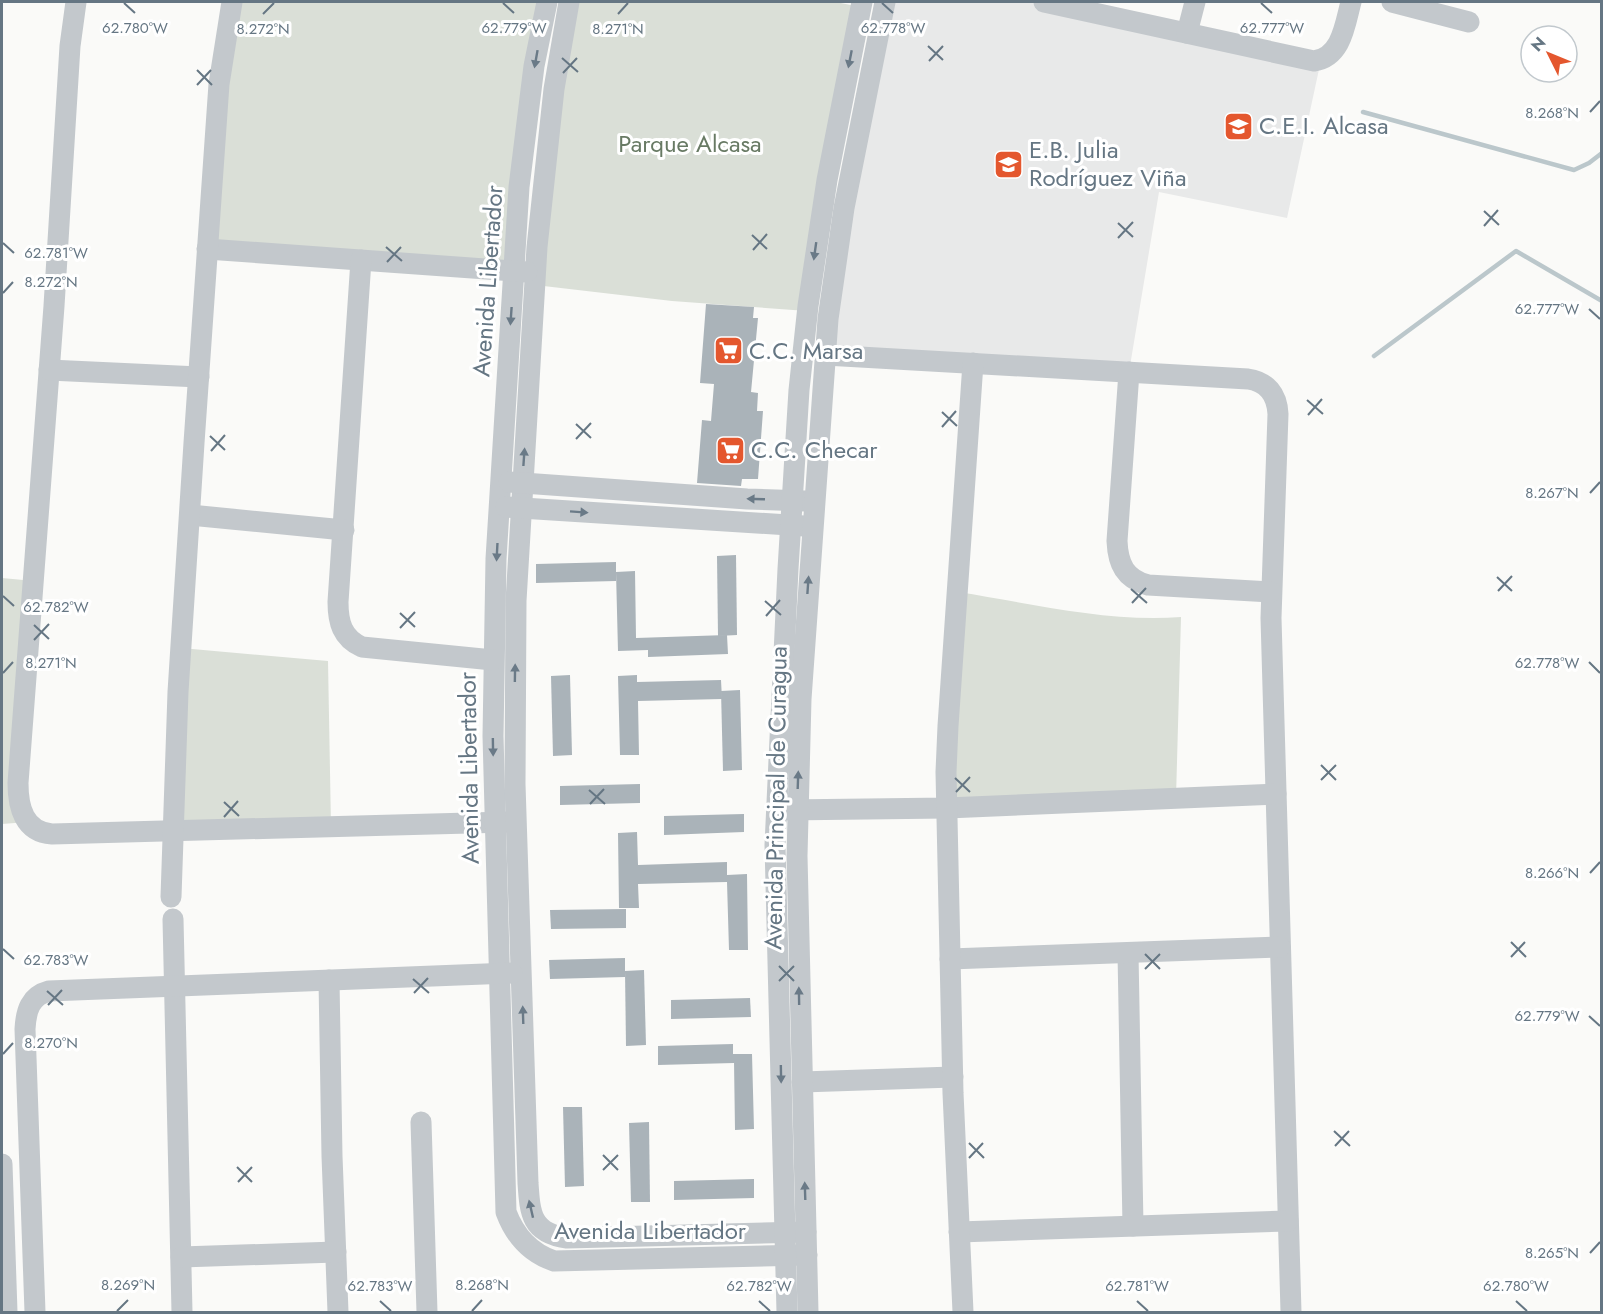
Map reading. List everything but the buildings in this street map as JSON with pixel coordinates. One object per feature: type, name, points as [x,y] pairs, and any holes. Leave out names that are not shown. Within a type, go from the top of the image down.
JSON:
[{"type":"street","points":[[76,2],[70,46],[49,370],[18,783],[21,812],[33,828],[44,833],[516,822]]},
{"type":"street","points":[[171,897],[178,692],[207,249],[219,84],[232,2]]},
{"type":"street","name":"Avenida Libertador","points":[[512,482],[513,271],[524,142],[534,66],[547,2]]},
{"type":"street","name":"Avenida Libertador","points":[[569,2],[550,119],[493,660],[494,823],[506,1212],[511,1225],[525,1244],[544,1257],[569,1262],[797,1255]]},
{"type":"street","name":"Avenida Principal de Curagua","points":[[808,1312],[797,1255],[776,887],[776,810],[792,500],[803,351],[816,248],[835,134],[862,2]]},
{"type":"street","name":"Avenida Principal de Curagua","points":[[796,1232],[802,1082],[797,810],[812,527],[825,355],[844,208],[885,2]]},
{"type":"street","points":[[1044,2],[1314,61],[1321,60],[1333,51],[1342,38],[1351,2]]},
{"type":"street","points":[[1187,33],[1195,2]]},
{"type":"street","points":[[1392,2],[1469,22]]},
{"type":"street","points":[[207,249],[535,272]]},
{"type":"street","points":[[361,260],[338,613],[342,629],[352,641],[368,648],[493,660]]},
{"type":"street","points":[[825,355],[1248,379],[1262,383],[1276,398],[1278,414],[1271,592],[1291,1312]]},
{"type":"street","points":[[963,1312],[953,1077],[947,808],[948,726],[973,363]]},
{"type":"street","points":[[49,370],[199,376]]},
{"type":"street","points":[[1129,372],[1117,541],[1122,568],[1132,579],[1148,585],[1271,592]]},
{"type":"street","points":[[512,482],[814,501]]},
{"type":"street","points":[[510,507],[812,527]]},
{"type":"street","name":"Avenida Libertador","points":[[510,507],[515,644],[516,822],[528,1183],[531,1214],[540,1227],[548,1233],[567,1238],[796,1232]]},
{"type":"street","points":[[190,515],[344,530]]},
{"type":"street","points":[[776,810],[947,808],[1276,794]]},
{"type":"street","points":[[173,919],[182,1312]]},
{"type":"street","points":[[950,959],[1280,947]]},
{"type":"street","points":[[1128,953],[1133,1226]]},
{"type":"street","points":[[35,1312],[25,1029],[27,1010],[39,996],[49,991],[522,973]]},
{"type":"street","points":[[329,980],[338,1312]]},
{"type":"street","points":[[802,1082],[953,1077]]},
{"type":"street","points":[[421,1122],[427,1312]]},
{"type":"street","points":[[2,1164],[7,1312]]},
{"type":"street","points":[[959,1232],[1288,1221]]},
{"type":"street","points":[[181,1257],[336,1252]]},
{"type":"street","name":"Avenida Principal de Curagua","points":[[787,1312],[797,1255]]},
{"type":"shaded area","name":"E.B. Julia Rodríguez Viña","points":[[885,2],[1044,2],[1321,60],[1287,218],[1159,192],[1129,372],[825,355]]},
{"type":"green space","points":[[232,2],[547,2],[514,271],[207,249]]},
{"type":"green space","name":"Parque Alcasa","points":[[569,2],[836,2],[860,7],[807,311],[672,301],[535,285]]},
{"type":"green space","points":[[2,578],[34,581],[18,783],[28,822],[2,824]]},
{"type":"green space","points":[[958,592],[1098,615],[1181,617],[1176,798],[947,808]]},
{"type":"green space","points":[[181,648],[328,661],[331,827],[172,831]]},
{"type":"waterway","points":[[1363,112],[1574,170],[1589,163],[1602,153]]},
{"type":"waterway","points":[[1374,356],[1516,251],[1602,301]]},
{"type":"place","name":"C.E.I. Alcasa","points":[[1238,126]]},
{"type":"place","name":"E.B. Julia Rodríguez Viña","points":[[1008,164]]},
{"type":"place","name":"C.C. Marsa","points":[[728,351]]},
{"type":"place","name":"C.C. Checar","points":[[730,450]]}]
